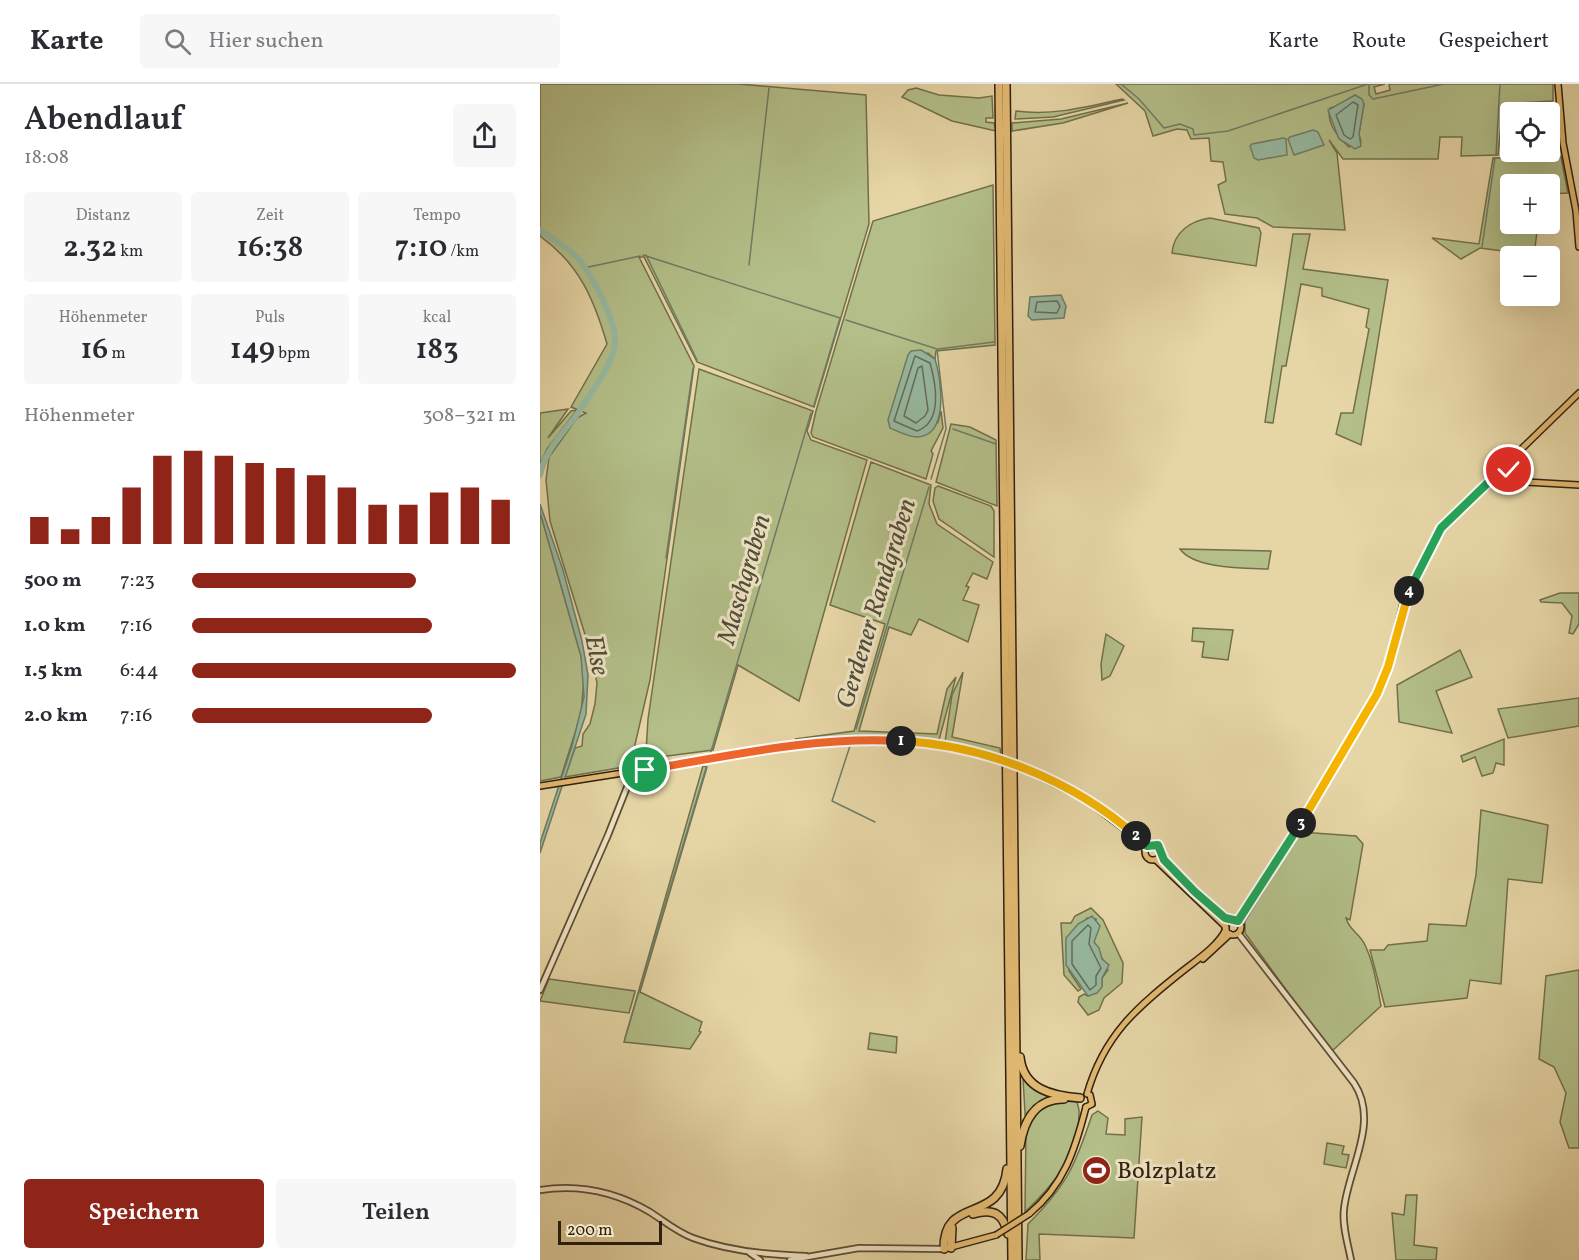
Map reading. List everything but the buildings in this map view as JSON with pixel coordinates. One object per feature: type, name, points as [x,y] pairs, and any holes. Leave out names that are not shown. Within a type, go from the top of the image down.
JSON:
[{"type":"highway","points":[[999,84],[1012,1260]]},
{"type":"highway","points":[[1006,84],[1018,1260]]},
{"type":"highway","points":[[1015,1018],[1020,1062],[1031,1084],[1052,1094],[1084,1099]]},
{"type":"highway","points":[[1017,1163],[1024,1126],[1034,1109],[1052,1099],[1084,1099]]},
{"type":"highway","points":[[947,1249],[948,1225],[955,1218],[993,1202],[1001,1193],[1006,1179],[1011,1137]]},
{"type":"highway","points":[[947,1249],[955,1223],[974,1214],[990,1211],[997,1213],[1006,1224],[1012,1260]]},
{"type":"main road","points":[[1558,84],[1562,136],[1576,212],[1579,247]]},
{"type":"main road","points":[[1497,474],[1495,468],[1497,463],[1508,463],[1579,393]]},
{"type":"main road","points":[[1508,463],[1508,473]]},
{"type":"main road","points":[[1238,921],[1270,874],[1377,694],[1388,667],[1403,604],[1434,538],[1497,474],[1508,473],[1526,482],[1579,485]]},
{"type":"main road","points":[[540,786],[788,746],[867,739],[942,745],[1022,768],[1085,799],[1128,829],[1147,846],[1158,845],[1158,857],[1227,930],[1238,933],[1241,928],[1238,921]]},
{"type":"main road","points":[[1147,846],[1146,856],[1158,857],[1225,918],[1238,921]]},
{"type":"main road","points":[[947,1249],[996,1235],[1029,1214],[1052,1192],[1075,1149],[1084,1099],[1113,1035],[1134,1010],[1208,954],[1227,930],[1231,920]]},
{"type":"street","points":[[540,990],[607,839],[633,771]]},
{"type":"street","points":[[1238,933],[1354,1083],[1363,1102],[1363,1128],[1344,1208],[1351,1260]]},
{"type":"street","points":[[540,1190],[568,1188],[604,1192],[627,1200],[693,1238],[748,1251],[806,1256]]},
{"type":"street","points":[[790,1260],[859,1248],[947,1249]]},
{"type":"street","points":[[748,1251],[760,1260]]},
{"type":"shaded area","points":[[540,84],[739,84],[866,95],[869,224],[814,407],[697,362],[644,257],[639,257],[694,366],[650,680],[630,766],[565,777],[575,748],[582,746],[583,734],[590,724],[597,683],[591,654],[550,521],[546,480],[549,457],[577,418],[586,413],[571,407],[607,344],[597,312],[575,271],[554,247],[540,236]]},
{"type":"shaded area","points":[[1116,84],[1385,84],[1374,87],[1376,94],[1390,90],[1389,84],[1553,84],[1553,101],[1500,102],[1498,155],[1461,156],[1462,137],[1440,137],[1438,159],[1343,159],[1329,140],[1337,153],[1345,230],[1273,227],[1257,218],[1225,214],[1218,185],[1226,181],[1223,162],[1211,161],[1209,138],[1191,139],[1187,130],[1177,129],[1153,136],[1145,111]],"holes":[[[1355,95],[1364,104],[1359,134],[1361,142],[1349,147],[1338,135],[1329,114],[1330,108],[1339,106]]]},
{"type":"shaded area","points":[[916,88],[939,95],[979,98],[992,96],[993,118],[986,118],[986,122],[994,123],[996,131],[952,121],[902,97],[908,90]]},
{"type":"shaded area","points":[[1124,100],[1053,117],[1015,119],[1016,111],[1056,112]]},
{"type":"shaded area","points":[[1128,103],[1063,123],[1012,131],[1012,123],[1061,119]]},
{"type":"shaded area","points":[[1560,157],[1568,193],[1560,193],[1560,174],[1500,174],[1500,234],[1537,234],[1535,246],[1500,246],[1500,251],[1480,248],[1461,259],[1432,238],[1479,244],[1493,158],[1500,158],[1500,162],[1560,162]]},
{"type":"shaded area","points":[[993,185],[995,345],[936,351],[935,359],[928,353],[927,433],[938,422],[941,411],[943,428],[931,451],[933,454],[926,479],[813,437],[811,433],[816,411],[873,221]]},
{"type":"shaded area","points":[[1210,218],[1259,228],[1261,233],[1256,266],[1172,253],[1176,239],[1184,229]]},
{"type":"shaded area","points":[[1293,234],[1310,234],[1303,269],[1388,280],[1361,445],[1336,434],[1341,413],[1353,413],[1369,329],[1366,327],[1369,309],[1322,296],[1322,288],[1301,284],[1286,366],[1282,366],[1273,423],[1265,422]]},
{"type":"shaded area","points":[[699,369],[813,411],[807,431],[811,440],[867,460],[799,701],[738,665],[713,750],[660,757],[646,752],[648,719]]},
{"type":"shaded area","points":[[568,409],[548,438],[571,411],[577,410],[547,449],[540,465],[540,413]]},
{"type":"shaded area","points":[[951,424],[970,427],[996,440],[997,506],[936,482]]},
{"type":"shaded area","points":[[871,462],[931,485],[929,504],[937,524],[993,562],[987,579],[973,573],[966,586],[969,587],[963,600],[979,605],[968,642],[919,619],[911,635],[889,627],[859,731],[937,734],[947,689],[956,677],[939,740],[860,736],[801,741],[795,739],[854,731],[885,624],[830,605]]},
{"type":"shaded area","points":[[938,486],[991,506],[994,511],[994,557],[939,519],[933,501],[935,488]]},
{"type":"shaded area","points":[[540,512],[581,656],[584,679],[581,714],[561,777],[540,781]]},
{"type":"shaded area","points":[[1180,549],[1271,551],[1268,569],[1234,568],[1208,564],[1187,556]]},
{"type":"shaded area","points":[[1560,593],[1579,593],[1579,624],[1573,634],[1569,633],[1572,616],[1562,603],[1541,602],[1540,600]]},
{"type":"shaded area","points":[[1193,628],[1233,630],[1228,660],[1202,657],[1204,642],[1192,641]]},
{"type":"shaded area","points":[[1106,634],[1124,646],[1110,676],[1102,680],[1101,664]]},
{"type":"shaded area","points":[[1460,650],[1472,677],[1436,691],[1452,733],[1399,722],[1397,685]]},
{"type":"shaded area","points":[[963,672],[952,737],[1000,748],[1001,756],[945,742],[952,695]]},
{"type":"shaded area","points":[[1579,698],[1579,726],[1508,738],[1498,709]]},
{"type":"shaded area","points":[[1504,739],[1504,765],[1496,763],[1493,773],[1482,776],[1475,757],[1463,762],[1461,756]]},
{"type":"shaded area","points":[[703,766],[707,767],[640,992],[702,1022],[699,1031],[701,1032],[690,1049],[624,1042]]},
{"type":"shaded area","points":[[1481,810],[1548,825],[1542,883],[1508,879],[1501,984],[1470,980],[1467,998],[1385,1007],[1370,950],[1384,950],[1388,945],[1427,941],[1429,924],[1466,926],[1476,875]]},
{"type":"shaded area","points":[[1300,832],[1356,836],[1363,844],[1350,920],[1346,918],[1368,952],[1381,1006],[1331,1052],[1245,933],[1245,921]]},
{"type":"shaded area","points":[[1091,908],[1103,920],[1123,963],[1122,983],[1104,998],[1099,1010],[1088,1015],[1078,1002],[1079,997],[1084,994],[1088,996],[1102,986],[1102,978],[1108,970],[1094,942],[1096,919],[1087,918],[1066,946],[1069,971],[1081,989],[1078,991],[1064,975],[1061,923],[1071,923],[1075,916]]},
{"type":"shaded area","points":[[1579,970],[1579,1148],[1569,1148],[1560,1122],[1566,1093],[1554,1067],[1539,1059],[1546,976]]},
{"type":"shaded area","points":[[549,979],[635,992],[629,1013],[540,1001]]},
{"type":"shaded area","points":[[870,1033],[897,1037],[896,1053],[868,1049]]},
{"type":"shaded area","points":[[1022,1063],[1032,1079],[1043,1088],[1076,1096],[1079,1112],[1078,1129],[1069,1156],[1054,1180],[1025,1212],[1026,1129]]},
{"type":"shaded area","points":[[1098,1111],[1108,1118],[1106,1134],[1125,1135],[1125,1119],[1142,1117],[1134,1238],[1039,1234],[1040,1260],[1026,1260],[1028,1224],[1061,1186],[1075,1162],[1092,1115]]},
{"type":"shaded area","points":[[1327,1143],[1344,1146],[1342,1154],[1349,1155],[1346,1168],[1324,1164]]},
{"type":"shaded area","points":[[1406,1195],[1417,1195],[1414,1245],[1437,1248],[1436,1260],[1396,1260],[1392,1213],[1404,1215]]},
{"type":"water","points":[[1355,95],[1362,99],[1364,104],[1359,134],[1361,146],[1355,149],[1339,139],[1328,110]]},
{"type":"water","points":[[1313,130],[1318,132],[1324,145],[1294,155],[1288,139]]},
{"type":"water","points":[[1286,139],[1287,155],[1258,160],[1254,158],[1250,146],[1252,144]]},
{"type":"water","points":[[1061,295],[1066,306],[1064,318],[1032,320],[1028,316],[1030,297]]},
{"type":"water","points":[[921,350],[935,359],[941,405],[935,427],[927,434],[917,437],[890,428],[888,420],[908,355],[911,351]]},
{"type":"water","points":[[540,504],[563,570],[582,641],[588,675],[586,714],[540,853],[540,843],[572,746],[584,697],[581,656],[540,512]]},
{"type":"water","points":[[1092,916],[1100,926],[1094,942],[1099,948],[1102,959],[1109,965],[1102,978],[1102,987],[1097,993],[1088,996],[1066,965],[1066,938],[1078,924]]},
{"type":"waterway","points":[[1121,84],[1139,99],[1164,128],[1180,124],[1193,129],[1194,135],[1228,131],[1368,84]]},
{"type":"waterway","points":[[1369,84],[1369,95],[1373,99],[1444,84]]},
{"type":"waterway","points":[[1496,155],[1500,84]]},
{"type":"waterway","points":[[749,265],[769,88]]},
{"type":"waterway","points":[[1482,247],[1495,158]]},
{"type":"waterway","name":"Else","points":[[540,230],[569,250],[583,265],[608,312],[615,335],[613,352],[601,378],[551,448],[540,475]]},
{"type":"waterway","name":"Maschgraben","points":[[643,255],[840,318],[814,405]]},
{"type":"waterway","points":[[646,255],[697,360]]},
{"type":"waterway","name":"Maschgraben","points":[[584,268],[640,256]]},
{"type":"waterway","name":"Gerdener Randgraben","points":[[846,320],[937,349],[946,429],[931,479]]},
{"type":"waterway","points":[[938,349],[994,342]]},
{"type":"waterway","points":[[666,558],[693,368]]},
{"type":"waterway","name":"Maschgraben","points":[[710,755],[811,413]]},
{"type":"waterway","points":[[953,429],[996,444]]},
{"type":"waterway","name":"Gerdener Randgraben","points":[[856,729],[929,487]]},
{"type":"waterway","name":"Gerdener Randgraben","points":[[850,746],[832,801],[875,822]]},
{"type":"waterway","name":"Maschgraben","points":[[625,1038],[706,768]]},
{"type":"place","name":"Bolzplatz","points":[[1096,1170]]},
{"type":"route","points":[[645,770],[788,746],[867,739],[913,741],[977,753],[1022,768],[1052,782],[1085,799],[1128,829],[1147,846],[1158,845],[1164,860],[1195,892],[1225,918],[1238,921],[1259,892],[1297,830],[1377,694],[1388,667],[1403,604],[1434,538],[1441,528],[1497,474],[1506,475],[1509,470]]}]
